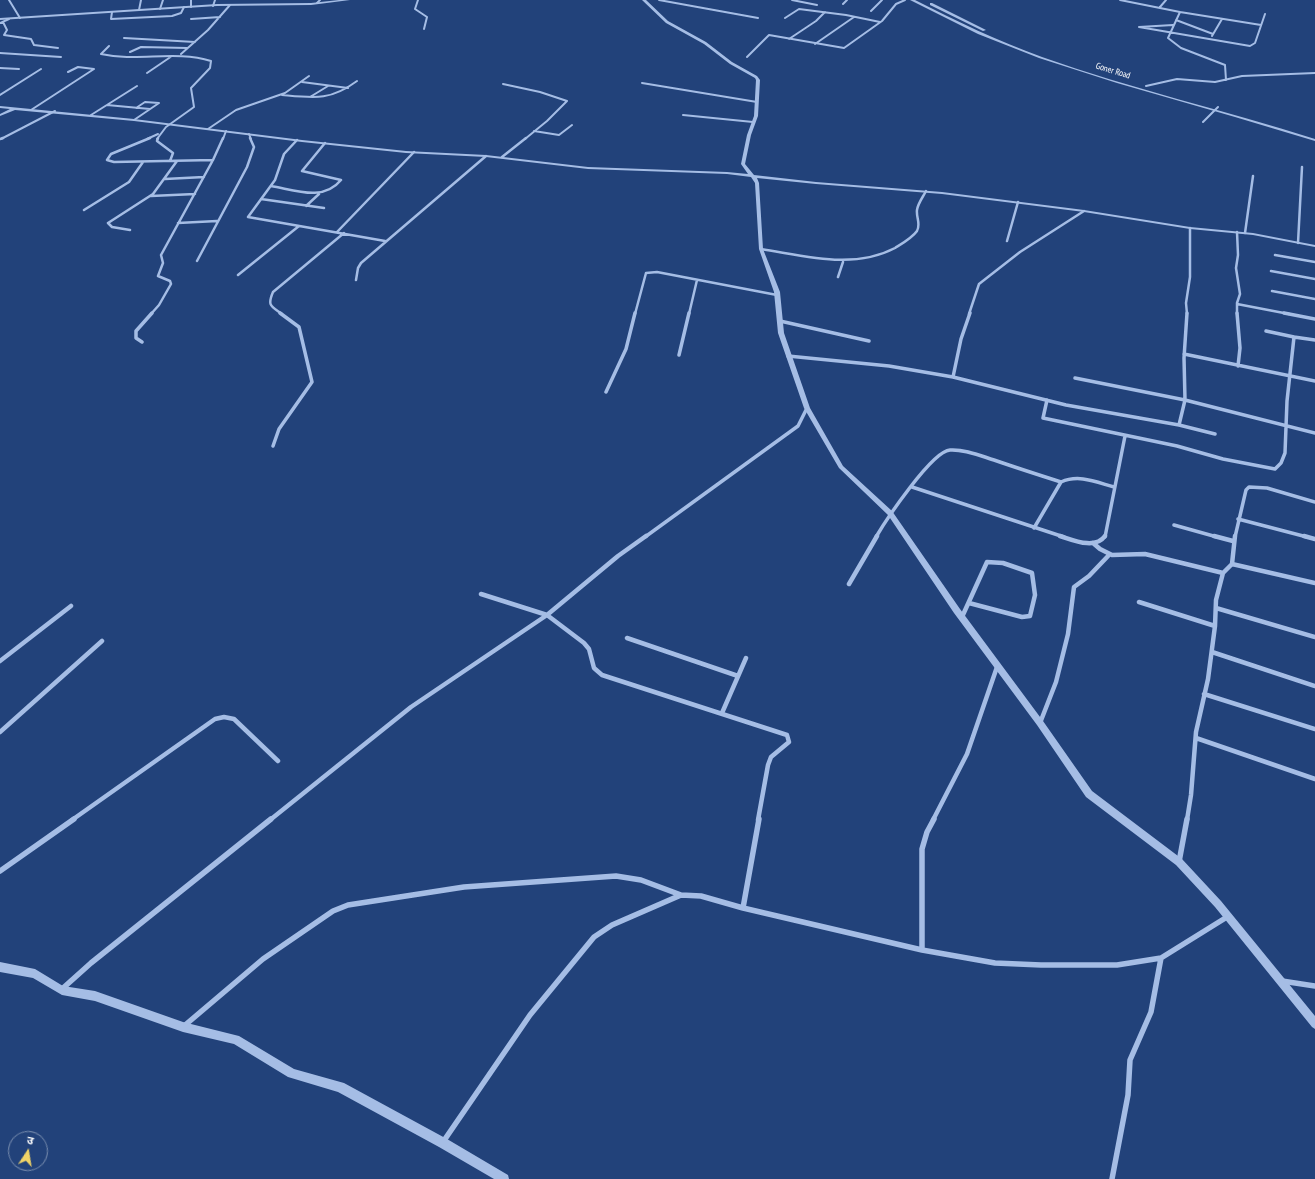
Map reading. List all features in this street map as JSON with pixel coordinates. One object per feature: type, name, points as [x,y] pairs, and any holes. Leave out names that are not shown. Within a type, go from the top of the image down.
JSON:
[{"type":"street","points":[[9,0],[20,18]]},
{"type":"street","points":[[139,10],[141,0]]},
{"type":"street","points":[[160,9],[163,0]]},
{"type":"street","points":[[191,0],[191,7]]},
{"type":"street","points":[[213,6],[215,0]]},
{"type":"street","points":[[0,23],[2,20],[20,18],[184,7],[348,0]]},
{"type":"street","points":[[418,0],[415,9],[427,17],[424,29]]},
{"type":"street","points":[[644,0],[667,22],[706,44],[732,63],[756,77],[758,80],[757,102],[743,164],[748,172],[754,176],[757,184],[761,249],[774,281],[781,333],[807,408],[841,467],[890,513],[997,667],[1040,723],[1089,794],[1179,862],[1218,904],[1315,1024]]},
{"type":"street","points":[[659,0],[758,18]]},
{"type":"street","points":[[792,0],[793,2],[818,5]]},
{"type":"street","points":[[843,4],[847,0]]},
{"type":"street","points":[[871,11],[882,0]]},
{"type":"street","points":[[747,57],[768,35],[844,48],[881,22],[896,4],[905,0]]},
{"type":"street","name":"Goner Road","points":[[912,0],[966,28],[1003,43],[1088,72],[1216,108]]},
{"type":"street","name":"Goner Road","points":[[922,0],[975,26],[1026,48],[1315,138]]},
{"type":"street","points":[[1120,0],[1261,26]]},
{"type":"street","points":[[1160,7],[1166,0]]},
{"type":"street","points":[[815,10],[820,1]]},
{"type":"street","points":[[181,54],[220,17],[230,5]]},
{"type":"street","points":[[112,12],[111,19],[158,17],[179,14],[184,7]]},
{"type":"street","points":[[785,18],[795,10],[815,10],[881,22]]},
{"type":"street","points":[[789,39],[816,21],[825,12]]},
{"type":"street","points":[[1180,12],[1168,38],[1174,45],[1213,58],[1225,65],[1226,80]]},
{"type":"street","points":[[1174,24],[1139,27],[1250,46],[1255,43],[1265,14]]},
{"type":"street","points":[[190,18],[220,17]]},
{"type":"street","points":[[815,44],[854,17]]},
{"type":"street","points":[[1210,40],[1222,19]]},
{"type":"street","points":[[2,20],[7,30],[4,35],[31,39],[34,45],[58,48]]},
{"type":"street","points":[[1176,20],[1213,34]]},
{"type":"street","points":[[966,28],[975,26]]},
{"type":"street","points":[[124,38],[195,42]]},
{"type":"street","points":[[109,46],[101,54],[140,58],[181,54],[208,60],[211,61],[212,64],[191,88],[194,107],[158,134],[110,154],[106,159],[114,162],[213,160]]},
{"type":"street","points":[[130,52],[141,46],[187,48]]},
{"type":"street","points":[[0,53],[61,57]]},
{"type":"street","points":[[147,73],[174,55]]},
{"type":"street","points":[[31,110],[94,69],[78,67],[68,72]]},
{"type":"street","points":[[0,68],[20,70]]},
{"type":"street","points":[[0,95],[41,69]]},
{"type":"street","points":[[1146,86],[1177,79],[1215,82],[1242,76],[1315,73]]},
{"type":"street","points":[[208,129],[244,106],[281,94],[309,76]]},
{"type":"street","points":[[281,94],[310,98],[330,97],[348,88],[357,81]]},
{"type":"street","points":[[301,82],[348,88]]},
{"type":"street","points":[[642,83],[757,102]]},
{"type":"street","points":[[502,157],[534,132],[567,101],[540,92],[503,84]]},
{"type":"street","points":[[310,98],[328,85]]},
{"type":"street","points":[[91,115],[137,86]]},
{"type":"street","points":[[134,120],[159,103],[145,102],[136,108]]},
{"type":"street","points":[[107,105],[151,109]]},
{"type":"street","points":[[0,107],[91,115],[296,140],[414,152],[502,157],[588,168],[659,172],[712,172],[926,191],[1084,211],[1190,228],[1245,233],[1315,246]]},
{"type":"street","points":[[1203,122],[1216,108]]},
{"type":"street","points":[[0,115],[13,109]]},
{"type":"street","points":[[0,139],[55,111]]},
{"type":"street","points":[[683,115],[753,122]]},
{"type":"street","points":[[534,132],[559,135],[572,125]]},
{"type":"street","points":[[142,342],[136,338],[136,331],[159,305],[170,284],[170,281],[158,276],[163,263],[161,254],[213,160],[226,131]]},
{"type":"street","points":[[158,134],[157,141],[173,153],[170,161]]},
{"type":"street","points":[[197,262],[247,167],[254,147],[249,134]]},
{"type":"street","points":[[296,140],[284,154],[271,186],[248,217],[384,241]]},
{"type":"street","points":[[271,186],[319,194],[328,192],[341,180],[302,171],[325,143]]},
{"type":"street","points":[[337,232],[414,152]]},
{"type":"street","points":[[356,280],[358,268],[361,263],[384,241],[425,209],[486,156]]},
{"type":"street","points":[[130,230],[112,227],[108,223],[158,190],[177,161]]},
{"type":"street","points":[[84,210],[129,182],[143,162]]},
{"type":"street","points":[[1298,243],[1302,167]]},
{"type":"street","points":[[1245,233],[1253,176]]},
{"type":"street","points":[[165,179],[204,177]]},
{"type":"street","points":[[761,249],[843,262],[866,260],[883,255],[910,238],[919,227],[917,210],[926,191]]},
{"type":"street","points":[[150,196],[195,194]]},
{"type":"street","points":[[306,206],[319,194]]},
{"type":"street","points":[[261,199],[324,208]]},
{"type":"street","points":[[1007,241],[1018,202]]},
{"type":"street","points":[[953,377],[961,339],[979,284],[1020,252],[1084,211]]},
{"type":"street","points":[[178,223],[217,222]]},
{"type":"street","points":[[238,275],[299,226]]},
{"type":"street","points":[[1179,425],[1185,400],[1184,354],[1188,320],[1186,303],[1190,277],[1190,228]]},
{"type":"street","points":[[1237,232],[1238,255],[1236,268],[1240,294],[1237,304],[1240,348],[1238,366]]},
{"type":"street","points":[[273,446],[277,431],[301,401],[312,382],[300,327],[270,305],[270,296],[344,233]]},
{"type":"street","points":[[1275,255],[1315,262]]},
{"type":"street","points":[[838,277],[843,262]]},
{"type":"street","points":[[1271,271],[1315,279]]},
{"type":"street","points":[[606,392],[626,349],[646,273],[657,272],[777,295]]},
{"type":"street","points":[[679,355],[697,280]]},
{"type":"street","points":[[1272,290],[1315,299]]},
{"type":"street","points":[[1237,304],[1315,319]]},
{"type":"street","points":[[780,322],[869,341]]},
{"type":"street","points":[[1266,331],[1314,340],[1315,334]]},
{"type":"street","points":[[1047,400],[1043,418],[1177,446],[1230,460],[1275,469],[1279,467],[1283,460],[1287,426],[1287,400],[1291,375],[1294,337]]},
{"type":"street","points":[[1184,354],[1315,381]]},
{"type":"street","points":[[788,356],[889,366],[953,377],[1047,400],[1179,425],[1215,434]]},
{"type":"street","points":[[1075,378],[1185,400],[1315,433]]},
{"type":"street","points":[[62,990],[91,962],[411,707],[546,615],[618,556],[798,426],[807,408]]},
{"type":"street","points":[[912,487],[1034,528],[1085,543],[1093,543],[1104,538],[1107,532],[1114,487],[1125,436]]},
{"type":"street","points":[[849,584],[890,513],[942,452],[950,450],[968,452],[1061,482],[1072,478],[1114,487]]},
{"type":"street","points":[[1034,528],[1061,482]]},
{"type":"street","points":[[1179,862],[1191,795],[1196,738],[1212,652],[1216,608],[1223,573],[1232,564],[1233,541],[1246,490],[1249,487],[1267,488],[1315,502]]},
{"type":"street","points":[[1238,519],[1274,527],[1315,539]]},
{"type":"street","points":[[1174,525],[1233,541]]},
{"type":"street","points":[[1093,543],[1102,552],[1109,555],[1123,556],[1136,553],[1145,554],[1223,573]]},
{"type":"street","points":[[1040,723],[1056,682],[1068,634],[1074,587],[1089,576],[1109,555]]},
{"type":"street","points":[[962,617],[968,603],[985,564],[989,561],[1028,571],[1032,573],[1034,577],[1034,596],[1030,616],[1022,617],[968,603]]},
{"type":"street","points":[[1232,564],[1315,583]]},
{"type":"street","points":[[480,594],[546,615],[584,643],[589,649],[594,668],[602,675],[787,735],[789,742],[771,757],[768,765],[742,908]]},
{"type":"street","points":[[1139,602],[1215,626]]},
{"type":"street","points":[[0,661],[71,606]]},
{"type":"street","points":[[1216,608],[1315,637]]},
{"type":"street","points":[[627,638],[738,676]]},
{"type":"street","points":[[0,732],[102,641]]},
{"type":"street","points":[[1212,652],[1315,686]]},
{"type":"street","points":[[722,713],[746,658]]},
{"type":"street","points":[[922,950],[922,849],[927,832],[967,754],[997,667]]},
{"type":"street","points":[[1204,694],[1315,729]]},
{"type":"street","points":[[0,871],[215,719],[224,716],[234,719],[278,761]]},
{"type":"street","points":[[1196,738],[1315,779]]},
{"type":"street","points":[[182,1027],[263,959],[333,911],[348,905],[464,887],[616,876],[641,880],[681,895]]},
{"type":"street","points":[[443,1143],[530,1015],[594,937],[612,925],[681,895],[691,894],[701,896],[742,908],[922,950],[996,962],[1041,965],[1117,965],[1161,958],[1227,917]]},
{"type":"street","points":[[1112,1179],[1128,1095],[1130,1060],[1151,1012],[1161,958]]},
{"type":"street","points":[[0,967],[35,974],[62,990],[95,996],[182,1027],[236,1039],[292,1073],[340,1087],[443,1143],[504,1179]]},
{"type":"street","points":[[1280,981],[1315,986]]}]
